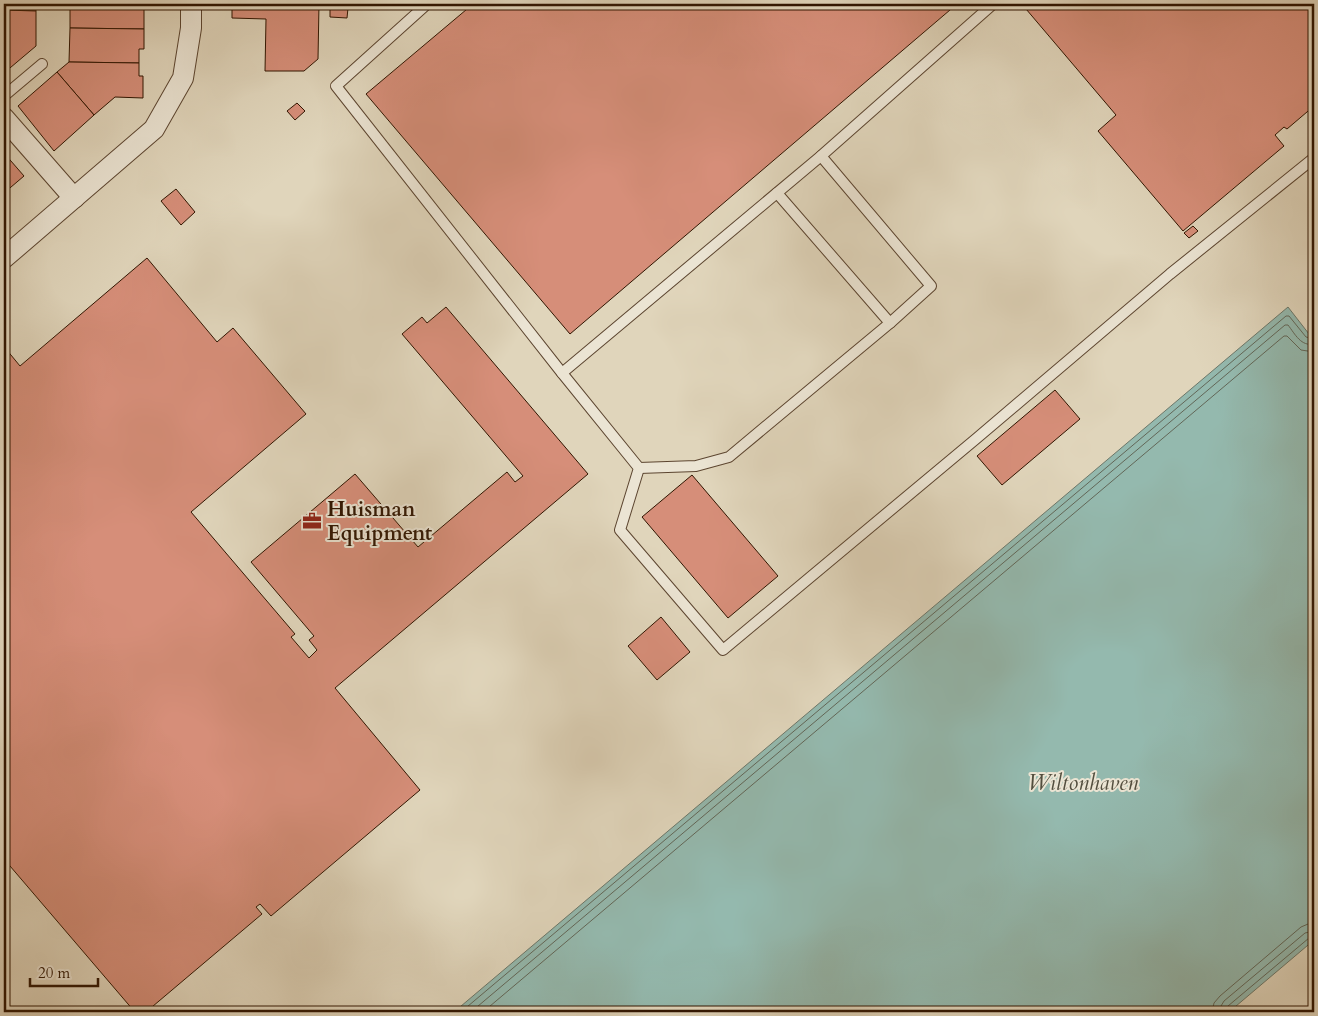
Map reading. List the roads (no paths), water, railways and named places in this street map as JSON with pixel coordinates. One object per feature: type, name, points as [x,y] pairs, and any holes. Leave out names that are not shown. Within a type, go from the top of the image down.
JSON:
[{"type":"street","points":[[4,258],[154,129],[183,78],[191,28],[192,4]]},
{"type":"street","points":[[4,118],[74,198]]},
{"type":"lane","points":[[427,4],[336,86],[638,468]]},
{"type":"lane","points":[[562,373],[821,156],[993,4]]},
{"type":"lane","points":[[4,96],[42,64]]},
{"type":"lane","points":[[638,468],[696,466],[729,457],[890,323],[931,286],[821,156]]},
{"type":"lane","points":[[638,468],[620,530],[723,650],[985,432],[1170,274],[1314,158]]},
{"type":"lane","points":[[777,193],[890,323]]},
{"type":"water","name":"Wiltonhaven","points":[[1288,307],[1309,334],[1314,330],[1314,940],[1229,1012],[454,1012]]},
{"type":"place","name":"Huisman Equipment","points":[[312,521]]}]
